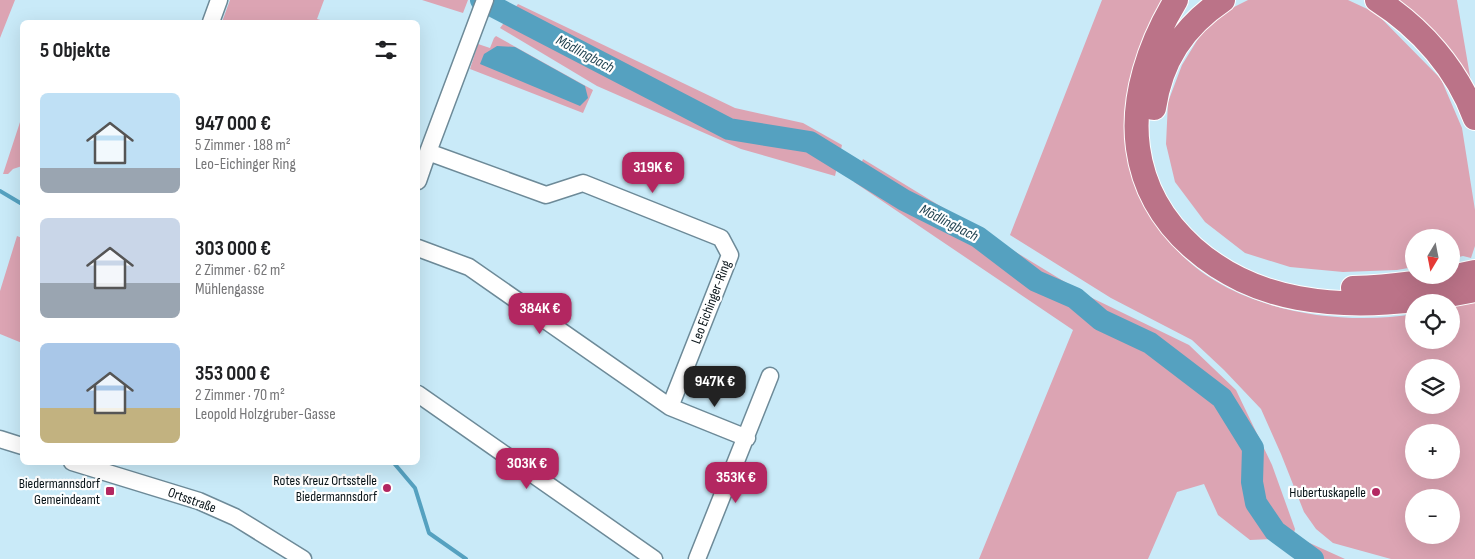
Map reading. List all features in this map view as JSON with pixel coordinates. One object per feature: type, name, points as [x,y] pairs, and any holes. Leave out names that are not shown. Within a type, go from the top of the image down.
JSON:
[{"type":"highway","points":[[1176,0],[1147,64],[1139,96],[1137,120],[1138,148],[1144,175],[1154,199],[1170,224],[1206,260],[1230,275],[1260,288],[1297,298],[1351,304],[1431,299],[1474,278]]},
{"type":"highway","points":[[1223,0],[1191,25],[1178,43],[1167,62],[1158,85],[1154,108],[1152,130],[1155,153],[1161,175],[1169,194],[1190,225],[1207,242],[1227,256],[1252,269],[1276,278],[1302,284],[1345,288],[1386,287],[1436,280],[1474,278]]},
{"type":"highway","points":[[1377,0],[1395,11],[1417,30],[1436,51],[1458,83],[1475,118]]},
{"type":"street","points":[[212,20],[219,0]]},
{"type":"street","points":[[420,175],[482,7]]},
{"type":"street","name":"Leo Eichinger-Ring","points":[[428,152],[546,195],[583,183],[721,238],[730,255],[670,407]]},
{"type":"street","points":[[420,249],[469,267],[670,407],[747,438]]},
{"type":"street","points":[[697,559],[747,438],[770,376]]},
{"type":"street","points":[[420,395],[654,559]]},
{"type":"street","points":[[0,439],[20,445]]},
{"type":"street","name":"Ortsstraße","points":[[82,465],[199,501],[235,517],[303,559]]},
{"type":"shaded area","points":[[0,0],[15,0],[0,38]]},
{"type":"shaded area","points":[[230,0],[324,0],[317,19],[320,20],[223,20]]},
{"type":"shaded area","points":[[422,0],[468,0],[463,13]]},
{"type":"shaded area","points":[[1102,0],[1163,0],[1139,57],[1149,212],[1179,252],[1202,272],[1228,288],[1257,301],[1289,310],[1353,318],[1405,315],[1405,349],[1460,349],[1460,305],[1475,302],[1475,559],[1391,559],[1333,543],[1316,529],[1304,512],[1261,409],[1192,340],[1111,298],[1010,235]]},
{"type":"shaded area","points":[[1248,0],[1348,0],[1376,13],[1441,79],[1462,128],[1475,210],[1475,246],[1471,258],[1460,257],[1460,229],[1405,229],[1405,269],[1343,272],[1290,267],[1245,253],[1205,222],[1175,182],[1166,144],[1168,102],[1182,65],[1201,34],[1226,11]]},
{"type":"shaded area","points":[[1394,0],[1457,0],[1471,82]]},
{"type":"shaded area","points":[[518,4],[735,108],[803,123],[842,145],[835,176],[741,149],[597,86],[500,28]]},
{"type":"shaded area","points":[[496,36],[593,90],[583,113],[470,69],[478,44],[490,48]]},
{"type":"shaded area","points":[[20,122],[20,167],[13,169],[8,174],[3,174]]},
{"type":"shaded area","points":[[863,159],[1088,296],[1189,345],[1236,390],[1272,465],[1295,529],[1289,553],[1274,539],[1250,540],[1218,515],[1204,484],[1177,492],[1148,559],[979,559],[1073,330],[854,182]]},
{"type":"shaded area","points":[[17,236],[20,237],[20,342],[0,334],[0,291]]},
{"type":"shaded area","points":[[1303,540],[1345,559],[1296,559]]},
{"type":"water","points":[[497,46],[515,47],[585,86],[588,98],[580,106],[480,64],[484,54]]},
{"type":"waterway","name":"Mödlingbach","points":[[481,0],[729,129],[810,142],[904,200],[978,237],[1036,281],[1075,298],[1101,320],[1150,343],[1222,398],[1253,448],[1252,482],[1256,503],[1275,531],[1313,559]]},
{"type":"waterway","points":[[0,191],[20,203]]},
{"type":"waterway","points":[[396,465],[415,488],[429,533],[466,559]]},
{"type":"place","name":"Rotes Kreuz Ortsstelle Biedermannsdorf","points":[[387,488]]},
{"type":"place","name":"Biedermannsdorf Gemeindeamt","points":[[110,491]]},
{"type":"place","name":"Hubertuskapelle","points":[[1376,492]]}]
